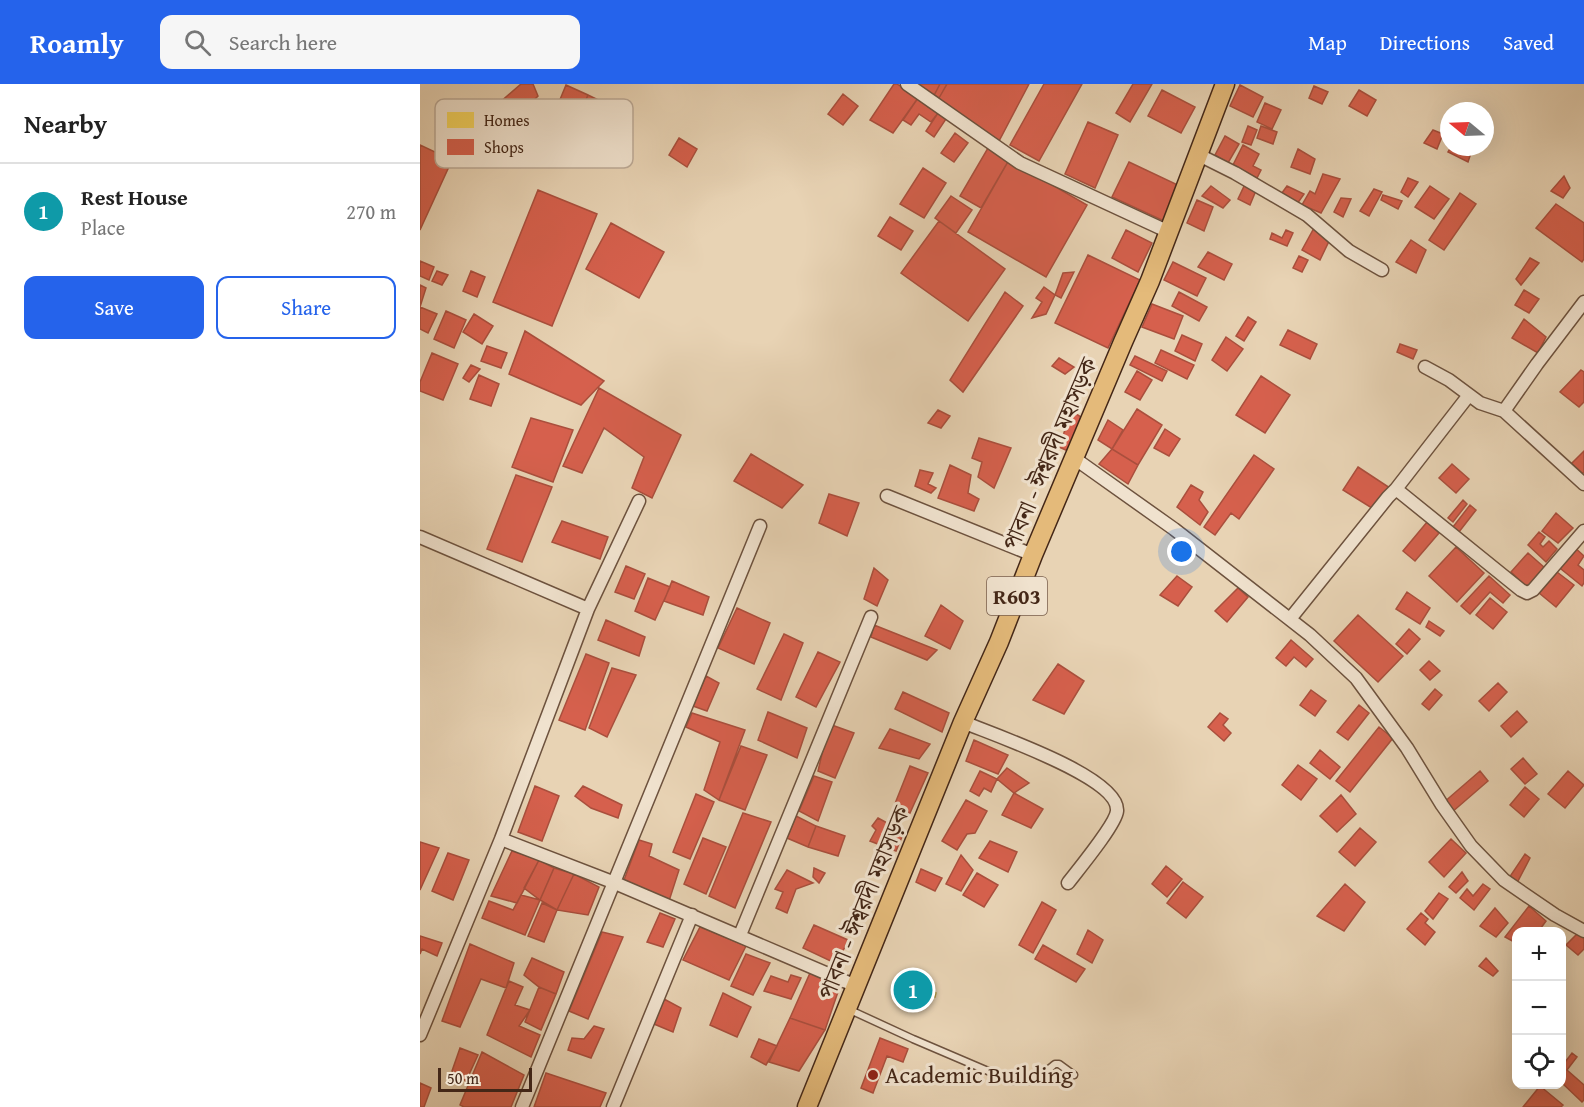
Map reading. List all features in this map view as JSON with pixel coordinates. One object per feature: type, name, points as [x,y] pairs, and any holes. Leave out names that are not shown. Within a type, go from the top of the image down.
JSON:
[{"type":"main road","name":"পাবনা - ঈশ্বরদী মহাসড়ক","points":[[807,1107],[963,722],[999,642],[1033,555],[1150,281],[1226,84]]},
{"type":"street","points":[[907,84],[1020,163],[1169,232]]},
{"type":"street","points":[[1199,155],[1307,215],[1349,251],[1382,270]]},
{"type":"street","points":[[1504,411],[1584,302]]},
{"type":"street","points":[[1425,367],[1449,380],[1480,403],[1504,411],[1584,484]]},
{"type":"street","points":[[1290,619],[1469,395]]},
{"type":"street","points":[[1074,458],[1174,529],[1310,635],[1356,678],[1407,748],[1442,805],[1471,846],[1503,880],[1555,915],[1584,931]]},
{"type":"street","points":[[1396,489],[1527,593],[1533,590],[1584,531]]},
{"type":"street","points":[[887,495],[1033,555]]},
{"type":"street","points":[[421,1031],[501,839],[588,609],[639,501]]},
{"type":"street","points":[[522,1107],[759,526]]},
{"type":"street","points":[[420,537],[588,609]]},
{"type":"street","points":[[740,935],[871,617]]},
{"type":"street","points":[[963,722],[1070,766],[1093,779],[1116,802],[1118,809],[1113,823],[1068,883]]},
{"type":"street","points":[[501,839],[615,883],[856,986]]},
{"type":"street","points":[[613,1107],[692,915]]},
{"type":"lane","points":[[847,1009],[1008,1080],[1022,1083],[1034,1080],[1055,1064],[1059,1064],[1074,1075]]},
{"type":"building: Homes","points":[[907,973],[922,978],[921,987],[936,993],[935,997],[918,991],[913,1008],[897,1002],[901,991],[894,989],[897,981],[903,983]]},
{"type":"building: Shops","points":[[521,84],[533,84],[538,96],[535,99],[504,99]]},
{"type":"building: Shops","points":[[894,84],[918,98],[893,133],[870,120]]},
{"type":"building: Shops","points":[[919,84],[947,84],[939,98]]},
{"type":"building: Shops","points":[[940,84],[1029,84],[998,143],[928,107]]},
{"type":"building: Shops","points":[[1044,84],[1082,84],[1039,161],[1010,145]]},
{"type":"building: Shops","points":[[1133,84],[1152,84],[1130,122],[1116,113]]},
{"type":"building: Shops","points":[[566,85],[588,95],[586,99],[560,99]]},
{"type":"building: Shops","points":[[1240,85],[1263,97],[1253,117],[1230,106]]},
{"type":"building: Shops","points":[[1314,86],[1328,92],[1322,104],[1309,98]]},
{"type":"building: Shops","points":[[1162,90],[1195,107],[1181,133],[1148,116]]},
{"type":"building: Shops","points":[[1359,90],[1376,100],[1367,116],[1349,106]]},
{"type":"building: Shops","points":[[843,94],[858,106],[843,125],[828,114]]},
{"type":"building: Shops","points":[[918,98],[938,113],[931,122],[919,114],[911,125],[903,120]]},
{"type":"building: Shops","points":[[1265,103],[1281,110],[1272,129],[1257,122]]},
{"type":"building: Shops","points":[[938,113],[946,119],[934,137],[926,131]]},
{"type":"building: Shops","points":[[1088,122],[1118,135],[1095,188],[1065,174]]},
{"type":"building: Shops","points":[[1248,126],[1257,130],[1251,145],[1242,142]]},
{"type":"building: Shops","points":[[1261,126],[1277,132],[1273,144],[1257,138]]},
{"type":"building: Shops","points":[[1433,130],[1440,133],[1437,149],[1424,143]]},
{"type":"building: Shops","points":[[955,133],[968,143],[954,162],[941,153]]},
{"type":"building: Shops","points":[[1225,136],[1239,144],[1228,163],[1215,155]]},
{"type":"building: Shops","points":[[679,138],[697,149],[687,167],[669,155]]},
{"type":"building: Shops","points":[[420,145],[435,152],[435,168],[448,168],[420,230]]},
{"type":"building: Shops","points":[[1243,145],[1259,154],[1253,166],[1261,170],[1257,178],[1233,165]]},
{"type":"building: Shops","points":[[988,148],[1009,160],[981,208],[960,196]]},
{"type":"building: Shops","points":[[1298,149],[1315,159],[1310,174],[1291,167]]},
{"type":"building: Shops","points":[[1456,156],[1470,156],[1468,162]]},
{"type":"building: Shops","points":[[1009,160],[1087,205],[1046,277],[968,232]]},
{"type":"building: Shops","points":[[1129,162],[1180,186],[1164,221],[1112,197]]},
{"type":"building: Shops","points":[[923,168],[946,183],[924,218],[900,204]]},
{"type":"building: Shops","points":[[1323,174],[1340,179],[1321,213],[1302,205],[1310,191],[1315,194]]},
{"type":"building: Shops","points":[[1564,176],[1570,188],[1563,198],[1551,191]]},
{"type":"building: Shops","points":[[1408,178],[1418,182],[1408,197],[1401,192]]},
{"type":"building: Shops","points":[[1246,182],[1257,188],[1250,205],[1238,199]]},
{"type":"building: Shops","points":[[1211,186],[1230,200],[1223,208],[1202,196]]},
{"type":"building: Shops","points":[[1287,186],[1304,194],[1297,204],[1279,197]]},
{"type":"building: Shops","points":[[1430,186],[1449,199],[1434,219],[1415,207]]},
{"type":"building: Shops","points":[[1374,189],[1382,192],[1369,216],[1360,211]]},
{"type":"building: Shops","points":[[538,190],[597,214],[552,326],[493,302]]},
{"type":"building: Shops","points":[[1460,193],[1476,204],[1444,250],[1429,240]]},
{"type":"building: Shops","points":[[1383,195],[1402,201],[1398,209],[1381,200]]},
{"type":"building: Shops","points":[[951,196],[972,210],[956,233],[935,218]]},
{"type":"building: Shops","points":[[1341,198],[1351,199],[1343,217],[1334,212]]},
{"type":"building: Shops","points":[[1197,200],[1213,207],[1204,231],[1187,223]]},
{"type":"building: Shops","points":[[1556,204],[1584,223],[1584,259],[1582,262],[1536,228]]},
{"type":"building: Shops","points":[[890,217],[913,231],[901,250],[878,236]]},
{"type":"building: Shops","points":[[939,221],[1005,269],[968,321],[901,273]]},
{"type":"building: Shops","points":[[611,223],[664,252],[639,298],[586,269]]},
{"type":"building: Shops","points":[[1314,228],[1331,237],[1320,260],[1302,250]]},
{"type":"building: Shops","points":[[1126,230],[1152,243],[1138,272],[1112,258]]},
{"type":"building: Shops","points":[[1286,230],[1293,233],[1287,246],[1270,239],[1272,233],[1282,238]]},
{"type":"building: Shops","points":[[1411,240],[1426,250],[1416,273],[1396,262]]},
{"type":"building: Shops","points":[[1208,252],[1232,264],[1224,280],[1198,267]]},
{"type":"building: Shops","points":[[1088,255],[1140,280],[1108,348],[1055,323]]},
{"type":"building: Shops","points":[[1299,256],[1308,260],[1302,272],[1293,268]]},
{"type":"building: Shops","points":[[1530,258],[1539,263],[1521,285],[1516,279]]},
{"type":"building: Shops","points":[[420,261],[434,267],[429,280],[420,276]]},
{"type":"building: Shops","points":[[1173,262],[1206,278],[1197,296],[1164,280]]},
{"type":"building: Shops","points":[[437,271],[448,275],[442,285],[432,281]]},
{"type":"building: Shops","points":[[471,271],[485,277],[477,297],[463,291]]},
{"type":"building: Shops","points":[[1074,272],[1061,298],[1055,295],[1063,273]]},
{"type":"building: Shops","points":[[420,285],[426,288],[420,307]]},
{"type":"building: Shops","points":[[1044,287],[1055,295],[1046,314],[1032,318],[1042,302],[1036,298]]},
{"type":"building: Shops","points":[[1524,290],[1539,299],[1529,313],[1515,305]]},
{"type":"building: Shops","points":[[1005,292],[1023,306],[963,392],[950,380]]},
{"type":"building: Shops","points":[[1179,292],[1207,307],[1199,321],[1172,306]]},
{"type":"building: Shops","points":[[1152,304],[1183,316],[1174,339],[1142,327]]},
{"type":"building: Shops","points":[[420,307],[437,314],[428,333],[420,329]]},
{"type":"building: Shops","points":[[446,311],[466,320],[454,348],[434,339]]},
{"type":"building: Shops","points":[[474,314],[493,326],[482,344],[463,332]]},
{"type":"building: Shops","points":[[1248,317],[1256,322],[1244,341],[1236,336]]},
{"type":"building: Shops","points":[[1524,319],[1546,337],[1538,353],[1512,338]]},
{"type":"building: Shops","points":[[1288,330],[1317,344],[1310,359],[1280,345]]},
{"type":"building: Shops","points":[[525,331],[604,381],[581,405],[509,374]]},
{"type":"building: Shops","points":[[1182,335],[1202,344],[1195,361],[1175,351]]},
{"type":"building: Shops","points":[[1226,337],[1243,349],[1227,371],[1212,360]]},
{"type":"building: Shops","points":[[1400,344],[1417,350],[1413,359],[1397,352]]},
{"type":"building: Shops","points":[[487,346],[507,353],[501,368],[481,361]]},
{"type":"building: Shops","points":[[1161,350],[1194,365],[1187,379],[1155,363]]},
{"type":"building: Shops","points":[[432,353],[458,364],[443,400],[420,391],[420,382]]},
{"type":"building: Shops","points":[[1135,356],[1167,371],[1162,381],[1130,365]]},
{"type":"building: Shops","points":[[1059,358],[1074,367],[1065,374],[1052,366]]},
{"type":"building: Shops","points":[[471,365],[480,369],[469,382],[463,378]]},
{"type":"building: Shops","points":[[1581,370],[1584,372],[1584,402],[1579,407],[1560,392]]},
{"type":"building: Shops","points":[[1137,371],[1152,380],[1140,400],[1125,392]]},
{"type":"building: Shops","points":[[479,375],[499,384],[491,406],[470,399]]},
{"type":"building: Shops","points":[[1261,376],[1290,395],[1265,433],[1236,415]]},
{"type":"building: Shops","points":[[599,388],[681,435],[652,498],[632,488],[644,457],[604,428],[582,473],[563,466]]},
{"type":"building: Shops","points":[[1067,408],[1081,417],[1068,451],[1059,447],[1067,424],[1061,421]]},
{"type":"building: Shops","points":[[1137,409],[1162,425],[1138,465],[1112,449]]},
{"type":"building: Shops","points":[[938,410],[950,416],[941,428],[928,423]]},
{"type":"building: Shops","points":[[531,418],[573,430],[553,482],[512,467]]},
{"type":"building: Shops","points":[[1108,420],[1123,430],[1112,449],[1098,440]]},
{"type":"building: Shops","points":[[1165,429],[1180,439],[1169,456],[1154,448]]},
{"type":"building: Shops","points":[[979,438],[1011,448],[994,488],[978,477],[982,462],[972,458]]},
{"type":"building: Shops","points":[[1112,449],[1138,465],[1128,484],[1099,464]]},
{"type":"building: Shops","points":[[1584,451],[1584,472],[1581,475],[1570,465]]},
{"type":"building: Shops","points":[[751,454],[803,485],[782,508],[734,481]]},
{"type":"building: Shops","points":[[1254,455],[1274,469],[1239,519],[1231,513],[1215,535],[1204,527]]},
{"type":"building: Shops","points":[[1452,464],[1469,479],[1456,493],[1439,478]]},
{"type":"building: Shops","points":[[950,465],[971,475],[968,493],[979,499],[974,511],[938,498]]},
{"type":"building: Shops","points":[[1358,467],[1390,488],[1375,510],[1343,490]]},
{"type":"building: Shops","points":[[920,470],[933,473],[928,484],[936,488],[931,493],[915,486]]},
{"type":"building: Shops","points":[[516,475],[552,487],[522,562],[487,549]]},
{"type":"building: Shops","points":[[1191,485],[1203,492],[1199,500],[1208,512],[1200,525],[1177,507]]},
{"type":"building: Shops","points":[[829,494],[859,503],[847,536],[819,523]]},
{"type":"building: Shops","points":[[1463,500],[1467,504],[1453,522],[1448,518]]},
{"type":"building: Shops","points":[[1470,505],[1476,510],[1459,532],[1453,527]]},
{"type":"building: Shops","points":[[1556,513],[1573,528],[1558,543],[1542,531]]},
{"type":"building: Shops","points":[[562,521],[608,537],[600,559],[552,542]]},
{"type":"building: Shops","points":[[1427,522],[1439,533],[1415,561],[1403,551]]},
{"type":"building: Shops","points":[[1539,532],[1545,537],[1540,544],[1543,547],[1549,541],[1557,549],[1546,562],[1528,545]]},
{"type":"building: Shops","points":[[1573,546],[1584,556],[1578,565],[1584,570],[1582,586],[1556,565]]},
{"type":"building: Shops","points":[[1456,547],[1484,573],[1457,602],[1429,576]]},
{"type":"building: Shops","points":[[1528,553],[1545,568],[1528,588],[1511,572]]},
{"type":"building: Shops","points":[[626,566],[645,574],[634,599],[615,592]]},
{"type":"building: Shops","points":[[874,568],[888,580],[877,606],[864,599]]},
{"type":"building: Shops","points":[[1557,572],[1574,585],[1556,607],[1539,593]]},
{"type":"building: Shops","points":[[1177,576],[1192,587],[1178,606],[1160,595]]},
{"type":"building: Shops","points":[[1489,576],[1510,595],[1503,603],[1490,592],[1470,614],[1461,606]]},
{"type":"building: Shops","points":[[648,578],[670,587],[655,620],[635,611]]},
{"type":"building: Shops","points":[[672,581],[709,597],[703,615],[664,601]]},
{"type":"building: Shops","points":[[1238,588],[1248,597],[1227,622],[1215,611]]},
{"type":"building: Shops","points":[[1407,592],[1430,608],[1420,624],[1396,609]]},
{"type":"building: Shops","points":[[1490,598],[1507,612],[1493,629],[1476,615]]},
{"type":"building: Shops","points":[[941,605],[963,621],[950,649],[925,636]]},
{"type":"building: Shops","points":[[737,608],[770,623],[754,664],[718,648]]},
{"type":"building: Shops","points":[[1358,615],[1403,656],[1378,682],[1334,641]]},
{"type":"building: Shops","points":[[606,620],[645,637],[639,656],[598,640]]},
{"type":"building: Shops","points":[[1429,621],[1444,631],[1440,636],[1426,627]]},
{"type":"building: Shops","points":[[874,625],[937,650],[927,660],[871,637]]},
{"type":"building: Shops","points":[[1409,629],[1420,639],[1407,654],[1396,644]]},
{"type":"building: Shops","points":[[784,634],[803,643],[781,700],[757,689]]},
{"type":"building: Shops","points":[[1291,640],[1313,659],[1306,667],[1294,657],[1286,666],[1276,658]]},
{"type":"building: Shops","points":[[818,652],[840,662],[816,707],[796,697]]},
{"type":"building: Shops","points":[[586,654],[609,663],[585,730],[559,720]]},
{"type":"building: Shops","points":[[1429,661],[1440,671],[1430,680],[1420,670]]},
{"type":"building: Shops","points":[[1058,664],[1084,681],[1064,714],[1033,700]]},
{"type":"building: Shops","points":[[612,668],[636,675],[607,737],[589,728]]},
{"type":"building: Shops","points":[[706,676],[719,683],[707,711],[693,706]]},
{"type":"building: Shops","points":[[1498,683],[1507,692],[1489,711],[1479,701]]},
{"type":"building: Shops","points":[[1435,689],[1442,695],[1429,710],[1422,704]]},
{"type":"building: Shops","points":[[1311,690],[1326,701],[1315,716],[1300,705]]},
{"type":"building: Shops","points":[[903,692],[949,713],[942,732],[895,709]]},
{"type":"building: Shops","points":[[1359,705],[1369,713],[1348,740],[1337,732]]},
{"type":"building: Shops","points":[[1517,711],[1527,722],[1511,737],[1501,726]]},
{"type":"building: Shops","points":[[768,712],[807,728],[797,758],[758,740]]},
{"type":"building: Shops","points":[[692,713],[745,730],[719,800],[704,790],[720,742],[686,727]]},
{"type":"building: Shops","points":[[1220,713],[1228,719],[1223,725],[1231,733],[1224,741],[1208,727]]},
{"type":"building: Shops","points":[[829,724],[854,733],[835,778],[818,771]]},
{"type":"building: Shops","points":[[1379,727],[1393,738],[1350,792],[1336,781]]},
{"type":"building: Shops","points":[[890,729],[930,744],[919,759],[879,748]]},
{"type":"building: Shops","points":[[974,740],[1008,755],[998,774],[966,761]]},
{"type":"building: Shops","points":[[741,746],[767,755],[745,810],[719,800]]},
{"type":"building: Shops","points":[[1320,750],[1340,767],[1330,779],[1310,763]]},
{"type":"building: Shops","points":[[1523,758],[1537,774],[1525,784],[1511,769]]},
{"type":"building: Shops","points":[[1298,765],[1317,779],[1301,800],[1282,785]]},
{"type":"building: Shops","points":[[910,766],[928,773],[910,813],[894,806]]},
{"type":"building: Shops","points":[[1007,768],[1029,783],[1014,793],[997,779]]},
{"type":"building: Shops","points":[[980,771],[997,779],[991,792],[984,788],[979,796],[970,791]]},
{"type":"building: Shops","points":[[1480,771],[1488,781],[1451,813],[1443,803]]},
{"type":"building: Shops","points":[[1568,771],[1584,785],[1565,808],[1548,794]]},
{"type":"building: Shops","points":[[814,776],[832,782],[818,821],[799,811]]},
{"type":"building: Shops","points":[[535,786],[559,796],[542,841],[518,832]]},
{"type":"building: Shops","points":[[583,786],[622,805],[618,818],[591,808],[575,796]]},
{"type":"building: Shops","points":[[1525,787],[1539,799],[1524,817],[1510,805]]},
{"type":"building: Shops","points":[[1014,793],[1043,809],[1031,828],[1002,815]]},
{"type":"building: Shops","points":[[696,794],[714,802],[690,859],[673,852]]},
{"type":"building: Shops","points":[[1341,795],[1356,814],[1337,832],[1320,816]]},
{"type":"building: Shops","points":[[966,800],[987,811],[975,833],[967,834],[957,850],[942,841]]},
{"type":"building: Shops","points":[[743,813],[771,822],[735,908],[709,896]]},
{"type":"building: Shops","points":[[796,816],[816,826],[808,847],[787,838]]},
{"type":"building: Shops","points":[[878,818],[904,832],[896,851],[870,841],[876,830],[872,826]]},
{"type":"building: Shops","points":[[816,826],[845,836],[838,856],[808,847]]},
{"type":"building: Shops","points":[[1360,828],[1376,842],[1355,866],[1339,852]]},
{"type":"building: Shops","points":[[703,838],[726,847],[706,894],[684,884]]},
{"type":"building: Shops","points":[[1451,839],[1466,853],[1444,877],[1429,862]]},
{"type":"building: Shops","points":[[639,840],[652,844],[649,856],[679,870],[669,901],[624,880]]},
{"type":"building: Shops","points":[[990,841],[1017,852],[1008,872],[979,858]]},
{"type":"building: Shops","points":[[420,842],[439,848],[420,890]]},
{"type":"building: Shops","points":[[512,851],[539,860],[517,903],[491,896]]},
{"type":"building: Shops","points":[[448,853],[469,860],[453,900],[432,891]]},
{"type":"building: Shops","points":[[1525,854],[1530,858],[1517,883],[1509,878]]},
{"type":"building: Shops","points":[[961,855],[973,870],[961,891],[946,884]]},
{"type":"building: Shops","points":[[539,860],[554,868],[540,900],[524,888]]},
{"type":"building: Shops","points":[[1166,866],[1182,879],[1167,897],[1152,884]]},
{"type":"building: Shops","points":[[554,868],[574,874],[557,910],[540,900]]},
{"type":"building: Shops","points":[[814,868],[825,873],[819,883],[813,877]]},
{"type":"building: Shops","points":[[921,869],[942,878],[935,891],[916,882]]},
{"type":"building: Shops","points":[[787,870],[813,883],[796,889],[787,913],[776,908],[783,892],[775,889]]},
{"type":"building: Shops","points":[[1462,872],[1468,881],[1456,893],[1449,887]]},
{"type":"building: Shops","points":[[977,873],[998,885],[984,907],[963,895]]},
{"type":"building: Shops","points":[[574,874],[599,887],[588,915],[557,910]]},
{"type":"building: Shops","points":[[1183,882],[1203,897],[1186,918],[1167,903]]},
{"type":"building: Shops","points":[[1345,884],[1365,902],[1344,931],[1317,916]]},
{"type":"building: Shops","points":[[1483,884],[1490,889],[1474,910],[1460,898],[1467,889],[1473,896]]},
{"type":"building: Shops","points":[[1439,893],[1448,899],[1433,919],[1425,911]]},
{"type":"building: Shops","points":[[521,895],[540,900],[525,935],[482,918],[489,901],[513,910]]},
{"type":"building: Shops","points":[[1042,902],[1056,910],[1033,953],[1019,945]]},
{"type":"building: Shops","points":[[542,903],[557,910],[544,942],[528,936]]},
{"type":"building: Shops","points":[[1529,906],[1546,921],[1542,927],[1513,927]]},
{"type":"building: Shops","points":[[1495,908],[1508,923],[1496,937],[1480,926]]},
{"type":"building: Shops","points":[[660,913],[675,919],[663,947],[647,942]]},
{"type":"building: Shops","points":[[1421,913],[1428,919],[1425,923],[1435,932],[1425,945],[1407,929]]},
{"type":"building: Shops","points":[[814,925],[848,940],[837,964],[803,948]]},
{"type":"building: Shops","points":[[700,927],[746,946],[729,980],[683,960]]},
{"type":"building: Shops","points":[[1512,928],[1512,941],[1505,937]]},
{"type":"building: Shops","points":[[1088,930],[1103,940],[1092,963],[1077,954]]},
{"type":"building: Shops","points":[[1580,931],[1584,934],[1584,949],[1578,955],[1566,945]]},
{"type":"building: Shops","points":[[602,932],[623,937],[588,1019],[569,1011]]},
{"type":"building: Shops","points":[[420,936],[442,943],[437,956],[422,949],[420,954]]},
{"type":"building: Shops","points":[[470,944],[514,963],[506,988],[481,979],[460,1027],[442,1021]]},
{"type":"building: Shops","points":[[1043,945],[1085,969],[1076,982],[1035,959]]},
{"type":"building: Shops","points":[[746,954],[770,963],[753,995],[731,986]]},
{"type":"building: Shops","points":[[532,958],[564,972],[556,994],[539,987],[524,975]]},
{"type":"building: Shops","points":[[1486,958],[1498,971],[1493,976],[1479,966]]},
{"type":"building: Shops","points":[[810,973],[840,986],[825,1030],[790,1018]]},
{"type":"building: Shops","points":[[791,975],[801,978],[791,999],[764,991],[771,976],[788,982]]},
{"type":"building: Shops","points":[[509,981],[523,987],[515,1005],[530,1010],[519,1026],[540,1035],[531,1057],[487,1035]]},
{"type":"building: Shops","points":[[539,987],[556,994],[541,1030],[525,1022]]},
{"type":"building: Shops","points":[[723,993],[751,1007],[737,1037],[710,1025]]},
{"type":"building: Shops","points":[[664,999],[681,1008],[673,1032],[654,1024]]},
{"type":"building: Shops","points":[[790,1018],[825,1030],[799,1071],[769,1062]]},
{"type":"building: Shops","points":[[594,1026],[604,1029],[591,1058],[568,1050],[572,1038],[584,1039]]},
{"type":"building: Shops","name":"Academic Building","points":[[880,1038],[908,1049],[903,1062],[887,1056],[873,1093],[861,1088]]},
{"type":"building: Shops","points":[[759,1039],[777,1046],[766,1065],[751,1057]]},
{"type":"building: Shops","points":[[460,1048],[478,1055],[466,1081],[452,1071]]},
{"type":"building: Shops","points":[[482,1052],[524,1075],[511,1107],[464,1107],[460,1105]]},
{"type":"building: Shops","points":[[1572,1053],[1577,1057],[1567,1070],[1584,1085],[1582,1102],[1566,1087],[1566,1061]]},
{"type":"building: Shops","points":[[546,1073],[606,1093],[600,1107],[534,1107]]},
{"type":"building: Shops","points":[[420,1083],[431,1088],[424,1107],[420,1107]]},
{"type":"building: Shops","points":[[1538,1089],[1544,1089],[1563,1105],[1561,1107],[1523,1107]]},
{"type":"place","name":"Rest House","points":[[913,990]]},
{"type":"place","name":"Academic Building","points":[[873,1075]]}]
